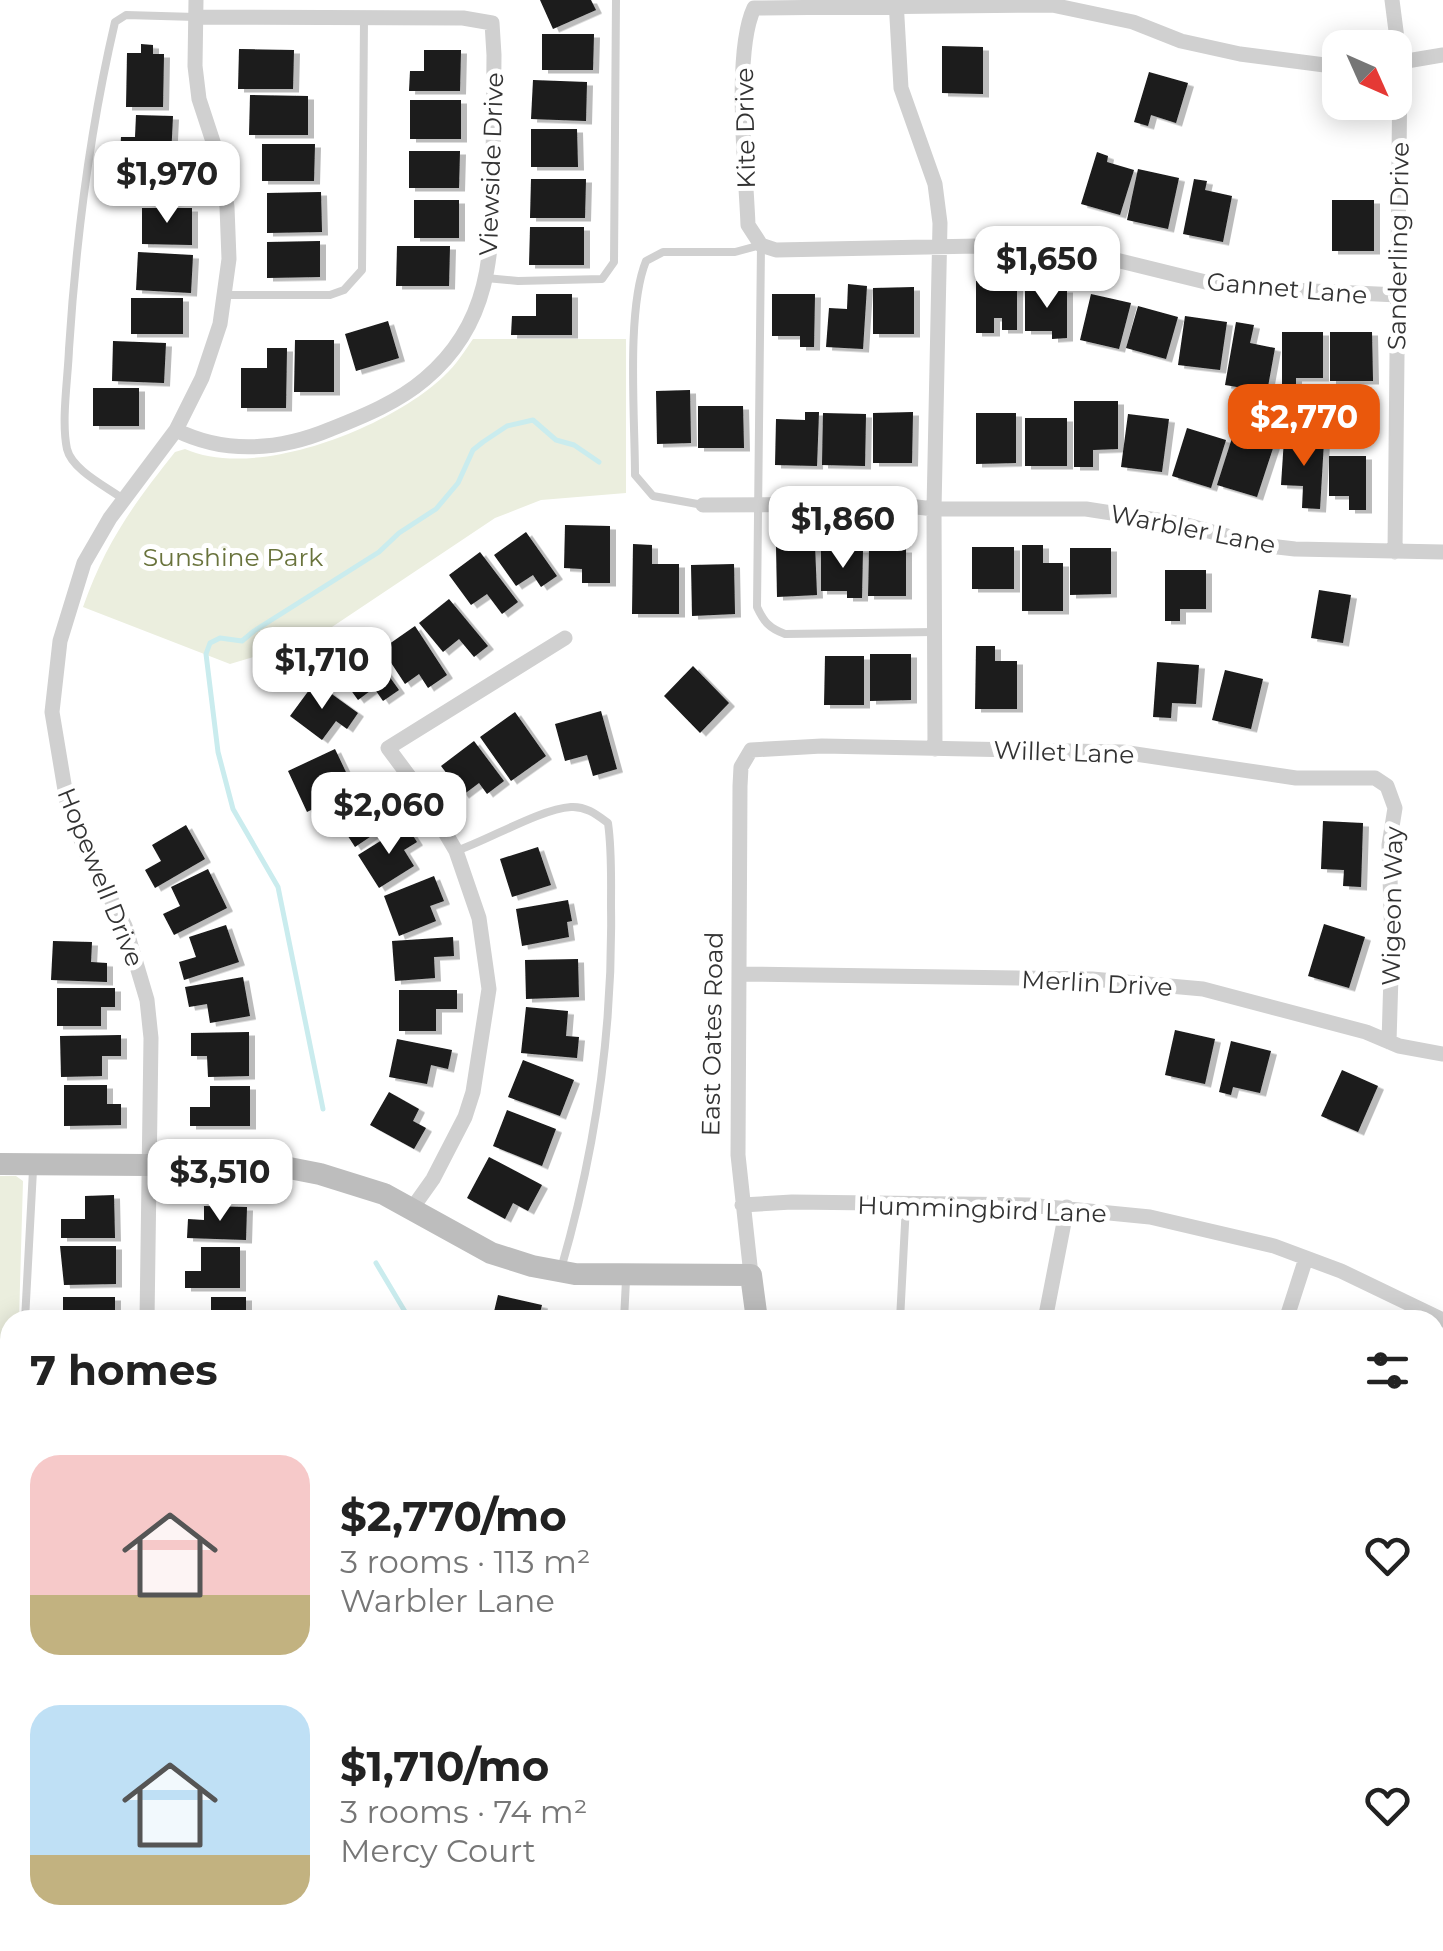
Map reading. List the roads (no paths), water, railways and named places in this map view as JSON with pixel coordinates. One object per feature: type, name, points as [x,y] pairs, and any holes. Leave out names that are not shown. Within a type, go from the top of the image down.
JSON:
[{"type":"street","name":"Hopewell Drive","points":[[148,1310],[151,1038],[147,1000],[125,926],[85,850],[67,802],[52,712],[60,642],[72,598],[96,540],[176,430],[206,366],[225,295],[229,259],[227,207],[220,162],[199,98],[195,66],[196,0]]},
{"type":"street","name":"Sanderling Drive","points":[[1392,0],[1395,30]]},
{"type":"street","points":[[935,748],[939,246],[935,184],[901,88],[896,4],[1052,5],[1133,22],[1181,40],[1240,54],[1322,65]]},
{"type":"street","name":"Kite Drive","points":[[761,245],[748,225],[743,52],[747,23],[754,8],[896,4]]},
{"type":"street","points":[[196,17],[364,18]]},
{"type":"street","name":"Viewside Drive","points":[[176,430],[195,440],[233,447],[274,445],[318,434],[391,402],[428,377],[456,344],[480,300],[492,254],[492,24],[463,18],[364,18]]},
{"type":"street","points":[[1412,60],[1443,55]]},
{"type":"street","name":"Sanderling Drive","points":[[1395,552],[1398,120]]},
{"type":"street","name":"Gannet Lane","points":[[761,245],[776,250],[939,246],[1061,251],[1226,287],[1398,295]]},
{"type":"street","name":"Warbler Lane","points":[[703,505],[1086,509],[1183,524],[1260,545],[1443,552]]},
{"type":"street","points":[[412,1210],[466,1116],[489,988],[478,918],[456,850],[423,794],[388,748],[565,638]]},
{"type":"street","name":"Willet Lane","points":[[751,750],[790,746],[1122,752],[1296,778],[1375,778]]},
{"type":"street","name":"East Oates Road","points":[[751,750],[741,767],[740,786],[738,1155],[756,1310]]},
{"type":"street","name":"Wigeon Way","points":[[1375,778],[1388,786],[1396,808],[1390,845],[1389,1042]]},
{"type":"street","name":"Merlin Drive","points":[[741,974],[1092,979],[1203,989],[1443,1054]]},
{"type":"street","points":[[0,1164],[279,1166],[384,1194],[491,1253],[560,1271],[751,1275]]},
{"type":"street","name":"Hummingbird Lane","points":[[742,1205],[792,1202],[1068,1208],[1197,1226],[1306,1258],[1417,1310]]},
{"type":"street","points":[[1047,1310],[1068,1208]]},
{"type":"street","points":[[1289,1310],[1306,1258]]},
{"type":"lane","points":[[280,18],[281,0]]},
{"type":"lane","points":[[486,278],[602,279],[611,269],[616,0]]},
{"type":"lane","points":[[124,499],[76,464],[67,451],[66,394],[74,274],[98,96],[115,22],[126,16],[196,17]]},
{"type":"lane","points":[[225,295],[330,295],[344,290],[362,270],[364,18]]},
{"type":"lane","points":[[703,505],[653,496],[635,475],[636,307],[642,272],[646,261],[663,252],[735,252],[761,245],[758,607],[771,628],[785,634],[935,632]]},
{"type":"lane","points":[[456,850],[574,806],[591,811],[608,823],[612,938],[608,1026],[577,1215],[560,1271]]},
{"type":"lane","points":[[26,1310],[34,1164]]},
{"type":"lane","points":[[901,1310],[906,1205]]},
{"type":"lane","points":[[624,1310],[626,1274]]},
{"type":"waterway","points":[[323,1109],[278,887],[233,809],[218,752],[206,654],[210,643],[220,638],[242,641],[379,552],[399,533],[436,509],[458,483],[473,450],[507,426],[533,420],[556,440],[574,445],[599,462]]},
{"type":"waterway","points":[[376,1263],[404,1310]]},
{"type":"park label","name":"Sunshine Park","points":[[233,557]]}]
